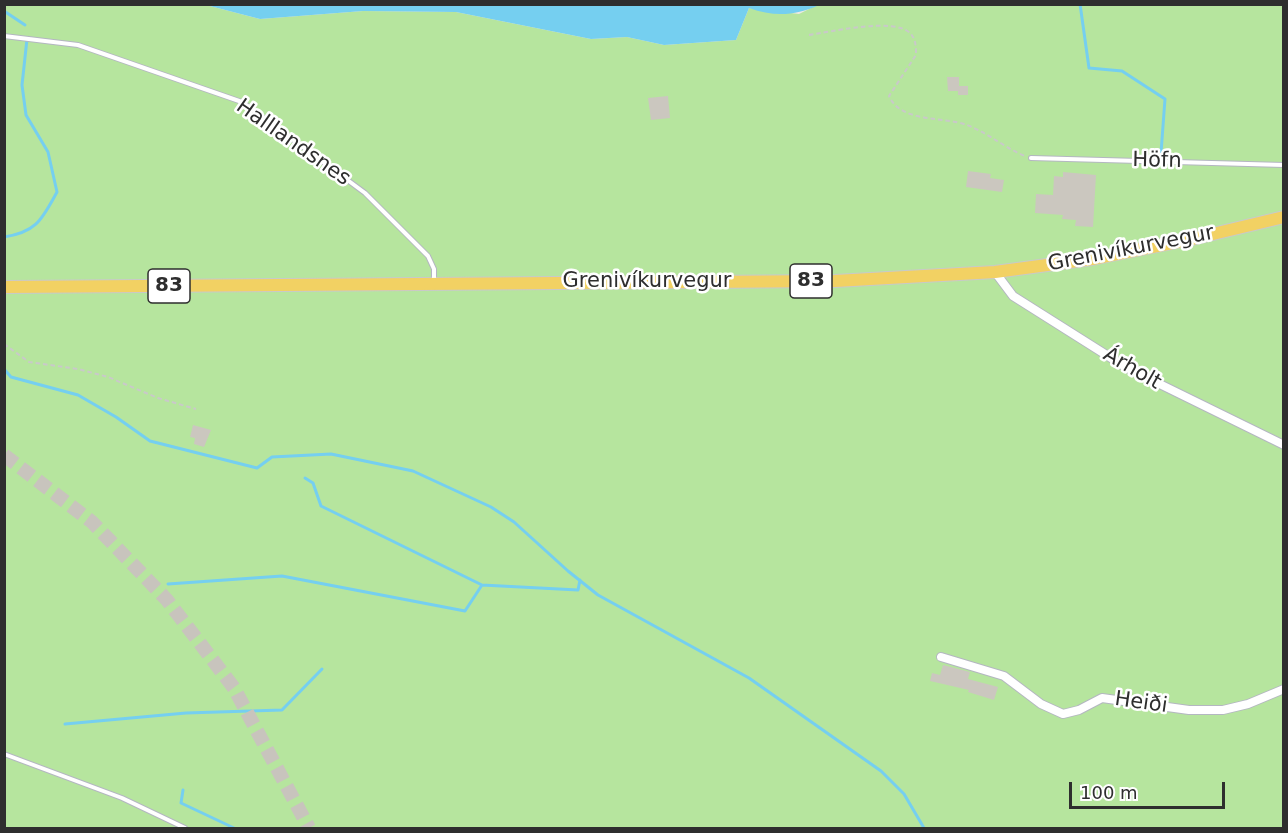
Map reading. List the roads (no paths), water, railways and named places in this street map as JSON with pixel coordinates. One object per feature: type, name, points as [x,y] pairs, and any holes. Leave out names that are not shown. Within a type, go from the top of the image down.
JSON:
[{"type":"main road","name":"Grenivíkurvegur","points":[[4,286],[835,281],[995,272],[1092,260],[1284,217]]},
{"type":"street","name":"Árholt","points":[[995,272],[1013,296],[1127,368],[1284,445]]},
{"type":"street","name":"Heiði","points":[[941,657],[1004,676],[1041,704],[1064,714],[1079,710],[1102,698],[1189,710],[1223,710],[1248,704],[1284,689]]},
{"type":"lane","name":"Halllandsnes","points":[[4,36],[78,45],[242,102],[365,193],[428,256],[434,269],[434,283]]},
{"type":"lane","name":"Höfn","points":[[1031,158],[1284,165]]},
{"type":"lane","points":[[4,754],[111,794],[185,828]]},
{"type":"water","points":[[206,5],[819,5],[784,14],[767,13],[749,8],[736,40],[664,45],[627,37],[591,39],[456,12],[363,11],[260,19]]},
{"type":"waterway","points":[[1080,4],[1089,68],[1122,71],[1165,99],[1161,153]]},
{"type":"waterway","points":[[4,11],[25,25]]},
{"type":"waterway","points":[[4,237],[24,232],[37,223],[57,192],[48,152],[26,115],[22,85],[27,39]]},
{"type":"waterway","points":[[4,369],[11,377],[78,395],[116,417],[150,441],[257,468],[272,457],[331,454],[413,471],[491,507],[514,522],[598,595],[749,678],[881,771],[904,794],[924,828]]},
{"type":"waterway","points":[[305,478],[313,483],[321,506],[482,585],[578,590],[580,580]]},
{"type":"waterway","points":[[168,584],[282,576],[465,611],[482,585]]},
{"type":"waterway","points":[[65,724],[186,713],[282,710],[322,669]]},
{"type":"waterway","points":[[183,790],[181,803],[234,828]]},
{"type":"tunnel","points":[[4,455],[92,522],[167,600],[234,688],[309,828]]}]
